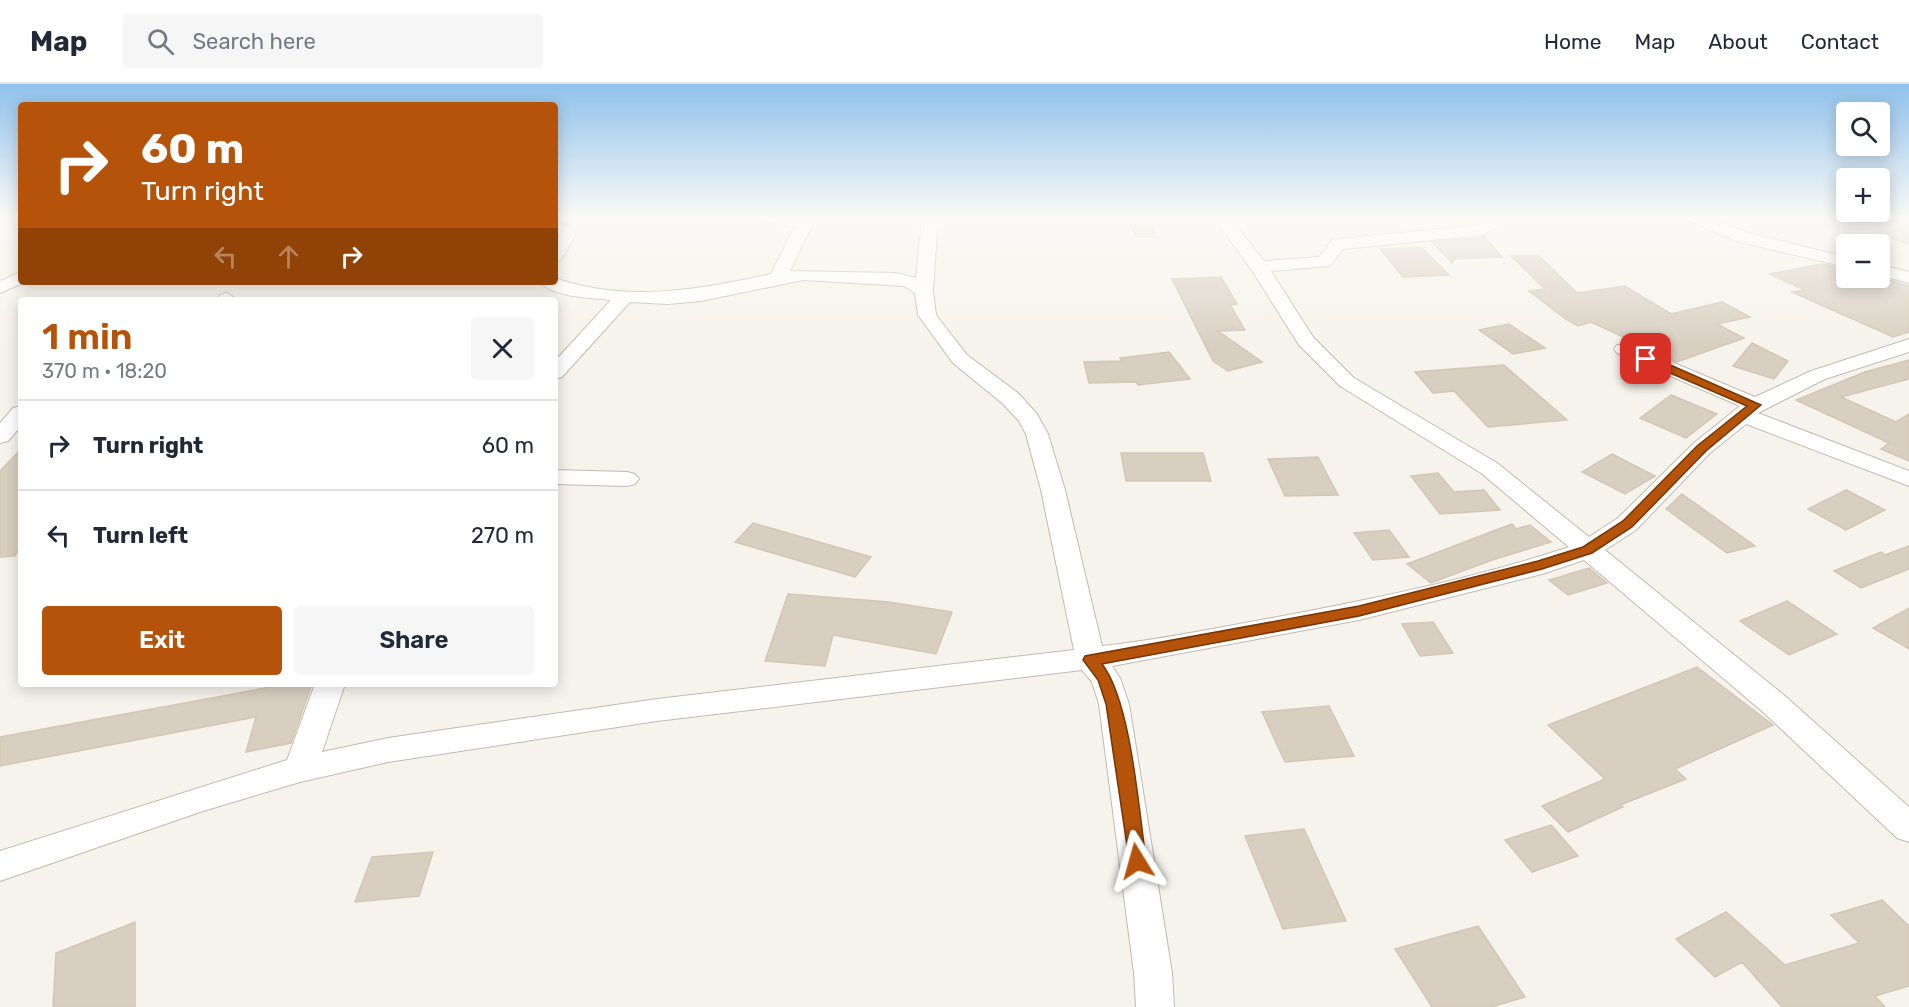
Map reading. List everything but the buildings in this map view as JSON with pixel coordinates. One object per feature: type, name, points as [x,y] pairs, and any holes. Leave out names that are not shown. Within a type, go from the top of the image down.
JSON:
[{"type":"street","points":[[778,278],[787,260]]},
{"type":"street","points":[[927,260],[924,291],[927,315],[951,349],[970,368],[1010,398],[1029,419],[1037,434],[1053,490],[1091,660],[1105,678],[1114,704],[1153,973],[1155,1007]]},
{"type":"street","points":[[1254,260],[1306,341],[1347,382],[1490,468],[1774,704],[1909,828]]},
{"type":"street","points":[[1259,267],[1325,260]]},
{"type":"street","points":[[1890,273],[1909,278]]},
{"type":"street","points":[[557,285],[568,289],[624,296],[668,298],[701,295],[778,278],[803,275],[896,278],[910,282],[924,291]]},
{"type":"street","points":[[0,288],[18,279]]},
{"type":"street","points":[[558,370],[624,296]]},
{"type":"street","points":[[0,866],[203,798],[300,769],[388,750],[657,710],[1091,660],[1359,611],[1542,565],[1587,550],[1628,524],[1702,448],[1749,410],[1818,375],[1909,345]]},
{"type":"street","points":[[1624,349],[1749,410],[1909,478]]},
{"type":"street","points":[[0,436],[18,416]]},
{"type":"street","points":[[558,477],[627,479]]},
{"type":"street","points":[[300,769],[329,687]]},
{"type":"route","points":[[1137,861],[1114,704],[1105,678],[1091,660],[1359,611],[1542,565],[1587,550],[1628,524],[1702,448],[1755,405],[1646,359]]}]
